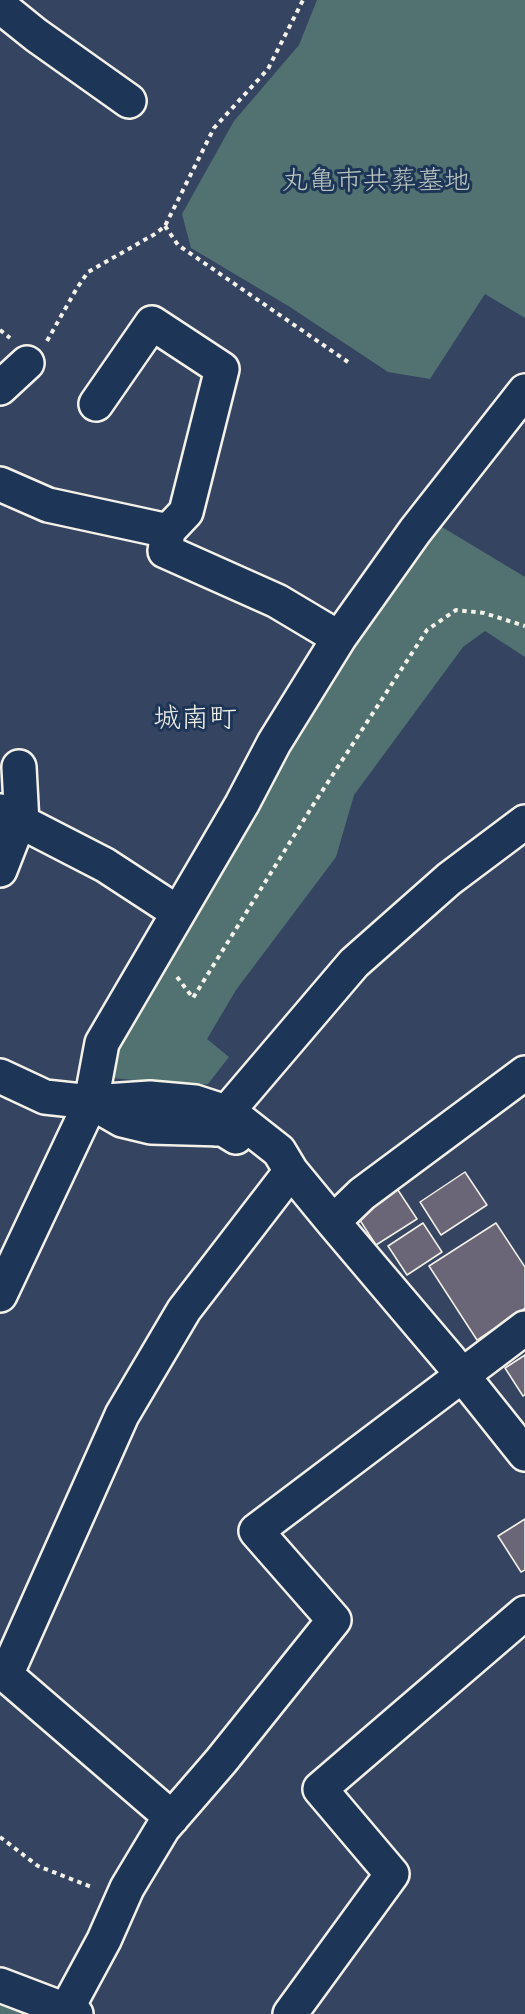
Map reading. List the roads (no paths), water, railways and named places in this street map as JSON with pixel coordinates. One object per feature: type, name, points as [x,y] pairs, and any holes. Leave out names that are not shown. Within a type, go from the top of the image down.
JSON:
[{"type":"street","points":[[11,24],[129,101]]},
{"type":"street","points":[[96,404],[152,323],[222,369],[186,512],[168,531],[165,551],[277,601],[339,638]]},
{"type":"street","points":[[0,387],[27,363]]},
{"type":"street","points":[[0,1295],[91,1102],[102,1043],[242,804],[274,744],[339,638],[415,531],[525,391]]},
{"type":"street","points":[[0,484],[48,505],[168,531]]},
{"type":"street","points":[[0,870],[16,829],[11,817],[19,767]]},
{"type":"street","points":[[11,817],[105,865],[177,912]]},
{"type":"street","points":[[0,1076],[45,1097],[91,1102],[122,1120],[151,1127],[222,1120],[354,963],[448,879],[525,822]]},
{"type":"street","points":[[333,1222],[362,1194],[525,1073]]},
{"type":"street","points":[[222,1120],[223,1129],[291,1171],[525,1454]]},
{"type":"street","points":[[172,1818],[6,1676],[122,1415],[184,1310],[291,1171]]},
{"type":"street","points":[[0,1985],[69,2013],[122,1900],[163,1828],[334,1620],[256,1531],[525,1328]]},
{"type":"street","points":[[290,2014],[392,1874],[320,1789],[525,1613]]},
{"type":"district","name":"城南町","points":[[195,722]]},
{"type":"park label","name":"丸亀市共葬墓地","points":[[376,185]]}]
